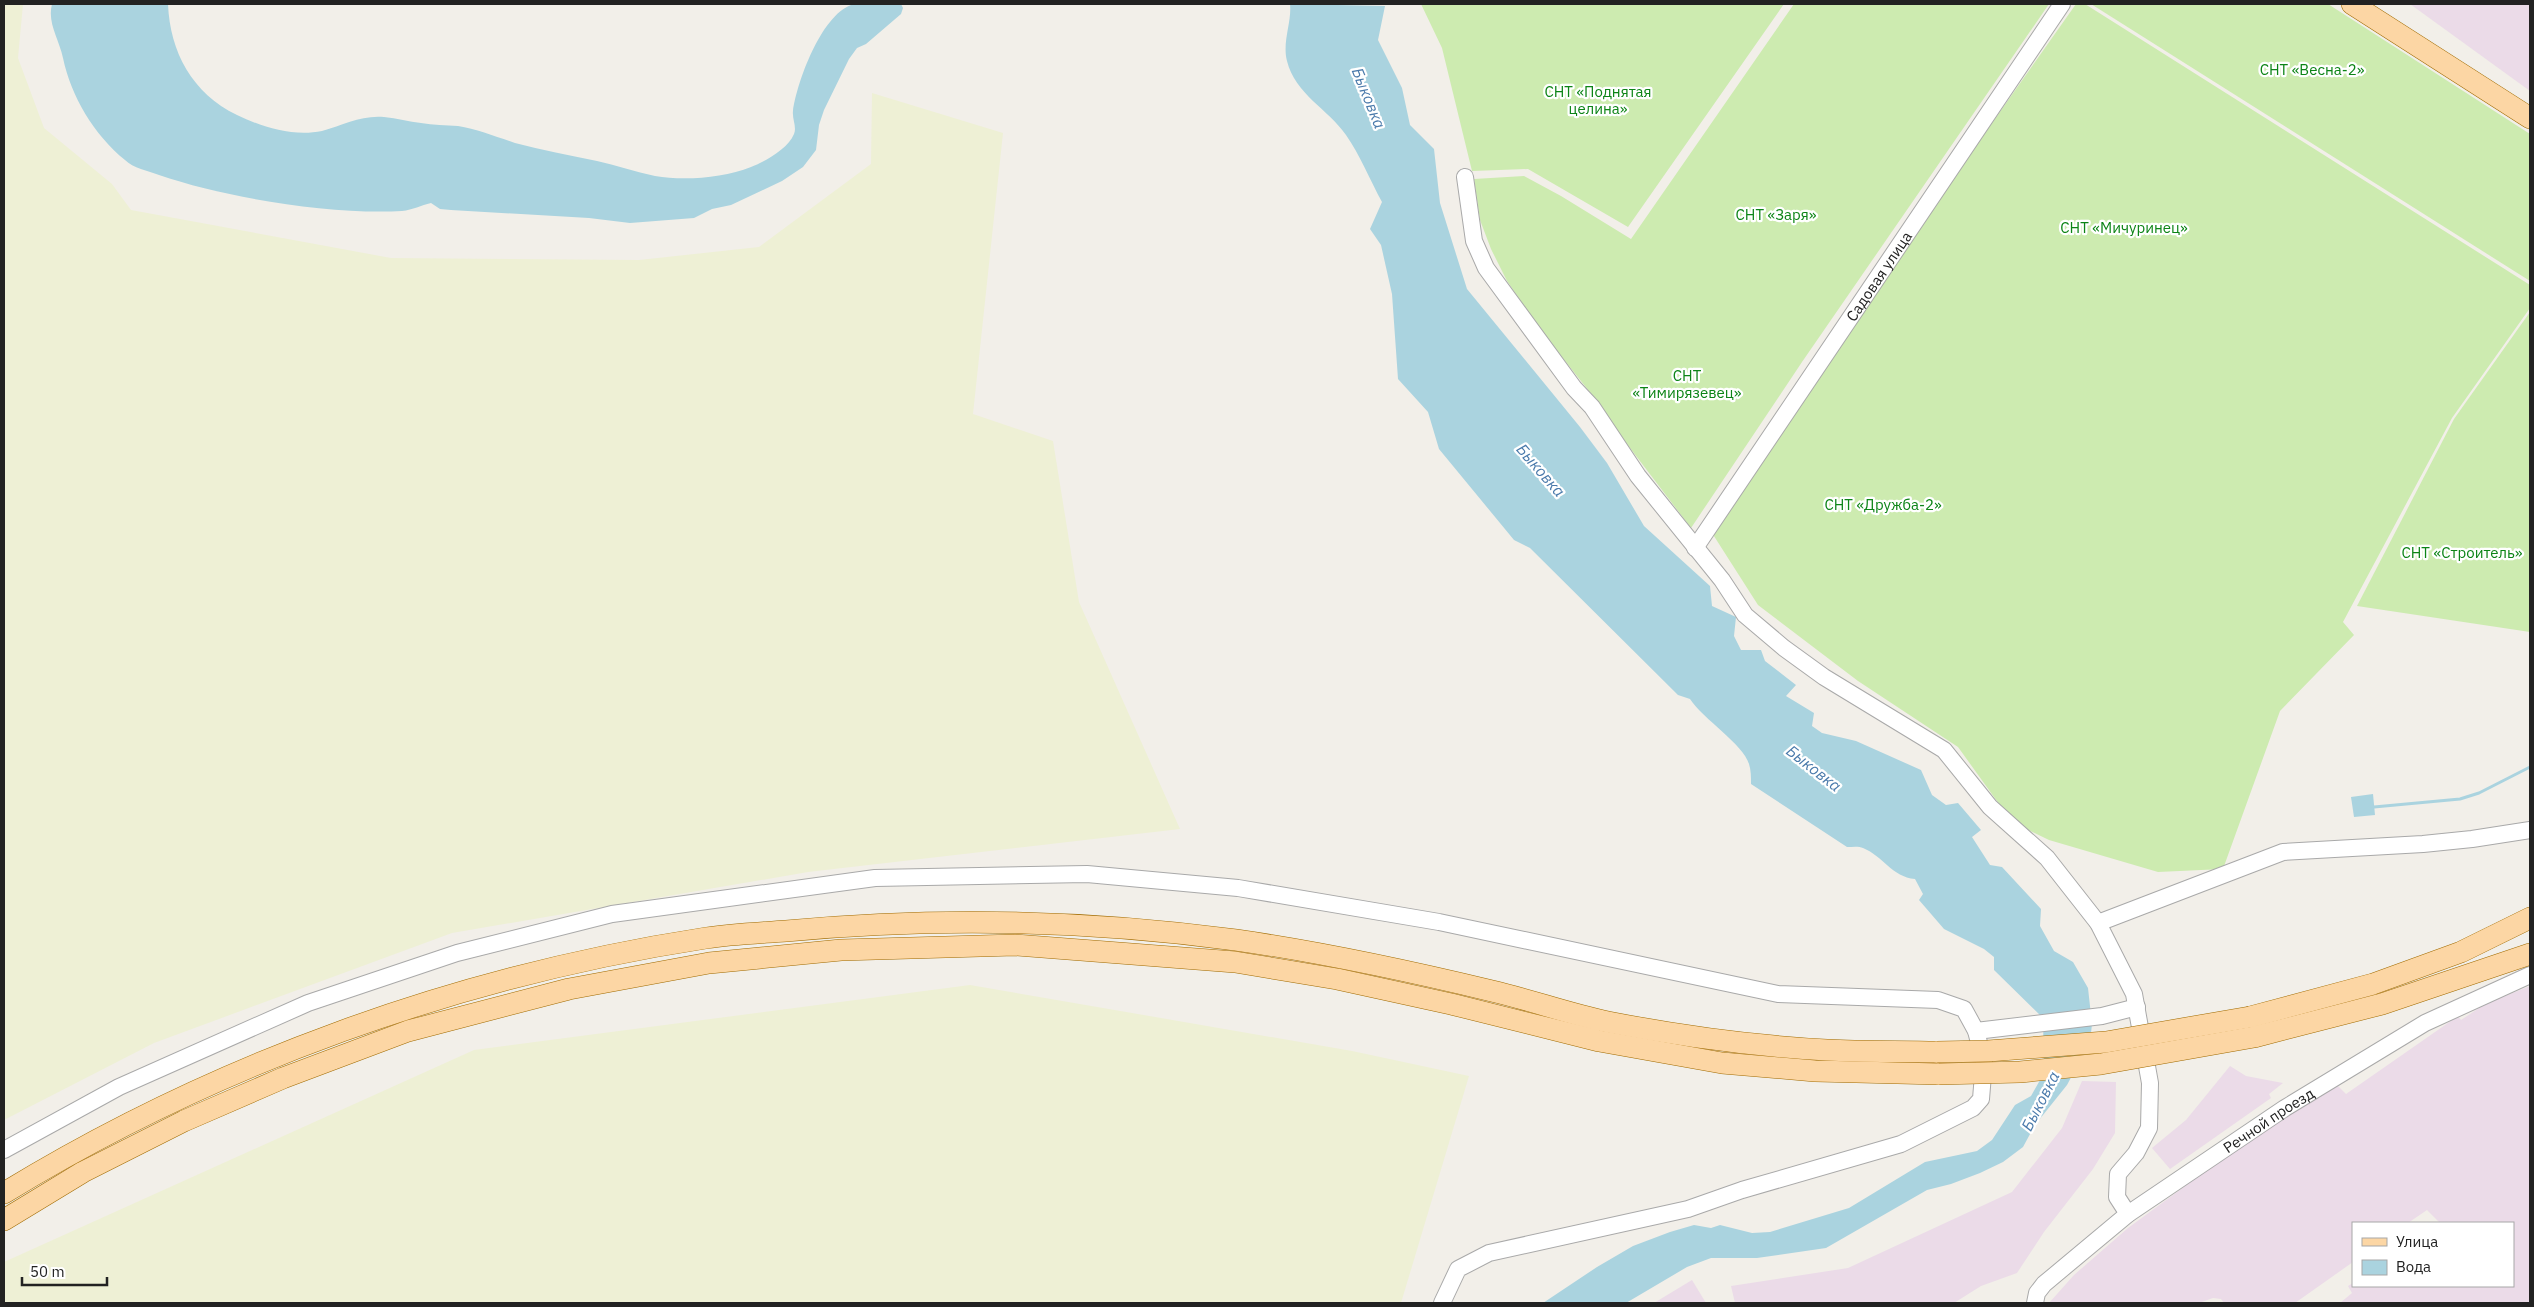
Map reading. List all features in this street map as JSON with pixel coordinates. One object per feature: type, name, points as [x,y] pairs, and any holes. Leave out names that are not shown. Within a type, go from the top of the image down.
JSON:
[{"type":"main road","points":[[2352,4],[2530,118]]},
{"type":"main road","points":[[2441,959],[2530,907]]},
{"type":"main road","points":[[4,1193],[70,1152],[173,1100],[264,1061],[404,1009],[564,965],[708,938],[840,926],[1019,923],[1119,929],[1236,940],[1396,970],[1484,989],[1604,1021],[1718,1040],[1825,1050],[1937,1052],[1997,1051],[2252,1027],[2461,952],[2530,918]]},
{"type":"main road","points":[[2474,973],[2530,944]]},
{"type":"main road","points":[[4,1220],[83,1172],[184,1121],[283,1078],[408,1030],[569,989],[709,963],[842,950],[1015,946],[1235,962],[1356,983],[1451,1004],[1599,1041],[1722,1063],[1815,1071],[1938,1074],[2020,1072],[2101,1064],[2252,1027],[2382,1004],[2530,954]]},
{"type":"street","name":"Садовая улица","points":[[1695,548],[2062,4]]},
{"type":"street","points":[[1465,177],[1474,241],[1486,268],[1574,388],[1592,407],[1638,476],[1722,580],[1746,615],[1784,648],[1824,677],[1944,750],[1990,807],[2046,858],[2098,923],[2134,993],[2150,1083],[2149,1128],[2136,1153],[2118,1174],[2116,1197],[2128,1214]]},
{"type":"street","points":[[2098,923],[2283,852],[2423,844],[2530,830]]},
{"type":"street","points":[[4,1150],[119,1086],[308,1003],[458,954],[612,914],[875,878],[1087,874],[1238,888],[1439,922],[1778,994],[1938,1000],[1964,1009],[1976,1031],[1984,1062],[1981,1099],[1973,1108],[1900,1144],[1742,1190],[1688,1209],[1489,1253],[1458,1269],[1442,1303]]},
{"type":"street","name":"Речной проезд","points":[[2035,1303],[2037,1293],[2044,1284],[2128,1214],[2285,1108],[2425,1023],[2530,975]]},
{"type":"street","points":[[1976,1031],[2102,1016],[2137,1008]]},
{"type":"shaded area","points":[[2410,4],[2530,4],[2530,91]]},
{"type":"shaded area","points":[[2530,986],[2530,1303],[2340,1303],[2352,1293],[2348,1286],[2352,1284],[2352,1287],[2514,1287],[2514,1222],[2439,1222],[2427,1210],[2409,1222],[2352,1222],[2352,1263],[2295,1303],[2224,1303],[2221,1299],[2213,1298],[2199,1303],[2049,1303],[2074,1275],[2128,1228],[2203,1173],[2328,1089],[2338,1086],[2346,1094],[2458,1016],[2461,1020],[2485,1004]]},
{"type":"shaded area","points":[[2230,1066],[2246,1076],[2283,1083],[2269,1094],[2271,1098],[2170,1169],[2152,1148],[2186,1120]]},
{"type":"shaded area","points":[[2082,1081],[2116,1082],[2115,1133],[2093,1169],[2044,1232],[2017,1273],[1981,1286],[1954,1303],[1735,1303],[1731,1286],[1848,1268],[2012,1192],[2062,1128]]},
{"type":"shaded area","points":[[1692,1280],[1706,1303],[1654,1303]]},
{"type":"green space","points":[[4,4],[23,4],[18,58],[44,128],[112,184],[131,210],[391,258],[639,260],[759,247],[871,164],[872,93],[1003,133],[973,414],[1053,441],[1079,602],[1180,829],[808,872],[452,933],[154,1043],[4,1120]]},
{"type":"green space","name":"СНТ «Поднятая целина»","points":[[1421,4],[1784,4],[1628,227],[1528,169],[1472,171],[1442,48]]},
{"type":"green space","name":"СНТ «Заря»","points":[[1794,4],[2049,4],[1802,362],[1691,528],[1614,427],[1600,405],[1542,332],[1507,281],[1491,249],[1480,220],[1474,179],[1524,176],[1561,196],[1631,239]]},
{"type":"green space","points":[[2076,4],[2085,4],[2530,285],[2530,308],[2452,418],[2343,622],[2354,635],[2280,711],[2223,869],[2158,872],[2049,840],[2012,822],[1958,747],[1858,681],[1758,605],[1712,533],[1831,351]]},
{"type":"green space","name":"СНТ «Весна-2»","points":[[2091,4],[2328,4],[2530,134],[2530,281]]},
{"type":"green space","name":"СНТ «Строитель»","points":[[2530,312],[2530,632],[2357,606],[2454,419]]},
{"type":"green space","points":[[970,985],[1352,1051],[1469,1076],[1401,1303],[4,1303],[4,1262],[474,1050]]},
{"type":"water","points":[[869,2],[901,4],[903,8],[901,14],[866,44],[857,48],[849,59],[824,110],[819,125],[816,150],[803,167],[782,181],[731,205],[712,209],[694,218],[630,223],[589,218],[440,209],[431,203],[410,210],[374,212],[312,207],[247,198],[215,191],[141,169],[128,163],[114,150],[103,139],[85,114],[72,86],[52,24],[52,4],[168,4],[173,39],[186,69],[196,83],[221,106],[237,115],[267,127],[289,132],[311,133],[360,119],[376,117],[426,124],[458,126],[480,131],[525,146],[666,178],[703,178],[728,174],[751,167],[781,150],[787,145],[794,134],[793,111],[795,99],[805,68],[812,51],[830,22],[840,12],[856,4]]},
{"type":"water","name":"Быковка","points":[[1290,4],[1385,6],[1378,40],[1402,88],[1410,125],[1434,149],[1440,203],[1467,289],[1580,427],[1607,463],[1644,526],[1710,586],[1712,606],[1736,617],[1734,636],[1741,650],[1761,650],[1765,661],[1796,685],[1786,696],[1814,713],[1812,726],[1822,733],[1856,741],[1921,770],[1932,795],[1946,805],[1958,803],[1981,830],[1972,837],[1990,865],[2002,867],[2041,909],[2040,926],[2054,951],[2073,962],[2088,988],[2092,1024],[2090,1042],[2067,1085],[2035,1125],[2023,1147],[2003,1162],[1951,1184],[1927,1190],[1826,1248],[1757,1258],[1711,1258],[1687,1267],[1626,1303],[1543,1303],[1597,1267],[1633,1246],[1670,1232],[1694,1225],[1711,1228],[1720,1225],[1752,1233],[1770,1232],[1849,1208],[1925,1162],[1977,1151],[1992,1140],[2015,1105],[2031,1096],[2044,1073],[2043,1018],[1994,970],[1994,957],[1984,949],[1944,929],[1919,900],[1923,894],[1915,879],[1900,874],[1863,848],[1847,847],[1751,784],[1749,764],[1739,748],[1690,699],[1678,695],[1530,548],[1514,540],[1439,449],[1428,412],[1398,379],[1392,294],[1381,245],[1370,229],[1382,202],[1346,135],[1304,92],[1291,73],[1286,54]]},
{"type":"water","points":[[2373,794],[2375,815],[2354,817],[2351,797]]},
{"type":"waterway","points":[[2374,807],[2460,799],[2479,793],[2530,767]]},
{"type":"park label","name":"СНТ «Мичуринец»","points":[[2124,227]]},
{"type":"park label","name":"СНТ «Тимирязевец»","points":[[1687,384]]},
{"type":"park label","name":"СНТ «Дружба-2»","points":[[1883,504]]}]
